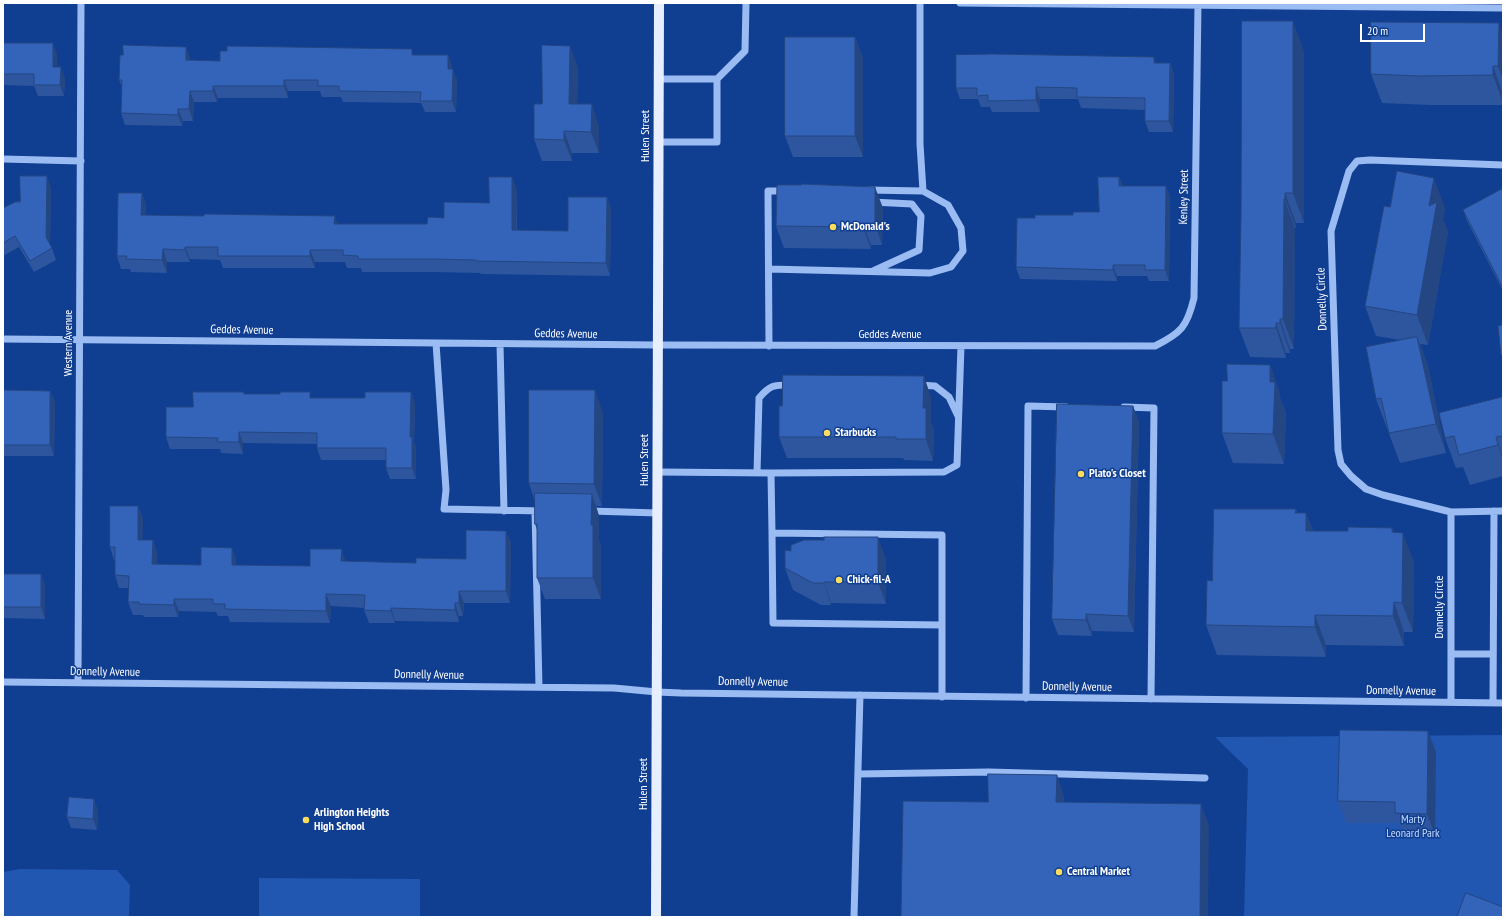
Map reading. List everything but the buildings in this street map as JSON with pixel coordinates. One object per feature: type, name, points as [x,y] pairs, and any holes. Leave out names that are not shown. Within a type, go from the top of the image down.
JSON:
[{"type":"main road","name":"Hulen Street","points":[[656,917],[659,3]]},
{"type":"street","name":"Western Avenue","points":[[78,682],[81,3]]},
{"type":"street","points":[[659,79],[717,79],[745,51],[746,3]]},
{"type":"street","points":[[920,3],[920,144],[923,191]]},
{"type":"street","points":[[960,3],[1503,8]]},
{"type":"street","name":"Kenley Street","points":[[1128,346],[1155,346],[1172,338],[1180,332],[1190,316],[1194,298],[1198,4]]},
{"type":"street","points":[[659,142],[717,142],[717,79]]},
{"type":"street","points":[[3,159],[81,161]]},
{"type":"street","name":"Donnelly Circle","points":[[1503,165],[1370,160],[1357,161],[1349,171],[1331,230],[1338,450],[1341,464],[1351,476],[1366,488],[1383,495],[1451,512],[1503,511]]},
{"type":"street","points":[[768,269],[930,273],[951,267],[963,251],[961,228],[948,205],[923,191],[856,190]]},
{"type":"street","points":[[768,191],[790,191]]},
{"type":"street","points":[[768,191],[785,199]]},
{"type":"street","points":[[768,191],[769,346]]},
{"type":"street","points":[[865,202],[912,204],[921,216],[919,250],[871,272]]},
{"type":"street","name":"Geddes Avenue","points":[[3,339],[769,346],[1128,346]]},
{"type":"street","points":[[436,343],[446,490],[444,509],[504,511],[549,510]]},
{"type":"street","points":[[500,344],[504,511]]},
{"type":"street","points":[[658,472],[944,472],[957,465],[961,346]]},
{"type":"street","points":[[757,473],[759,398],[767,388],[775,384],[798,385]]},
{"type":"street","points":[[909,385],[935,386],[949,397],[959,418]]},
{"type":"street","points":[[1026,698],[1028,406],[1075,407]]},
{"type":"street","points":[[1115,407],[1154,408],[1151,699]]},
{"type":"street","points":[[771,473],[772,623],[942,625]]},
{"type":"street","points":[[583,510],[658,513]]},
{"type":"street","points":[[535,511],[539,687]]},
{"type":"street","points":[[1493,703],[1494,511]]},
{"type":"street","name":"Donnelly Circle","points":[[1451,512],[1451,702]]},
{"type":"street","points":[[772,533],[942,535],[942,696]]},
{"type":"street","points":[[1451,654],[1493,654]]},
{"type":"street","name":"Donnelly Avenue","points":[[3,682],[614,688],[657,692],[1026,698],[1503,703]]},
{"type":"street","points":[[854,917],[860,695]]},
{"type":"street","points":[[858,774],[989,772],[1205,778]]},
{"type":"green space","name":"Marty Leonard Park","points":[[1503,735],[1503,917],[1244,917],[1248,769],[1215,737]]},
{"type":"green space","points":[[20,869],[117,870],[130,885],[129,917],[3,917],[3,872]]},
{"type":"green space","points":[[259,878],[420,879],[420,917],[259,917]]},
{"type":"place","name":"McDonald's","points":[[833,227]]},
{"type":"place","name":"Starbucks","points":[[827,433]]},
{"type":"place","name":"Plato's Closet","points":[[1081,474]]},
{"type":"place","name":"Chick-fil-A","points":[[839,580]]},
{"type":"place","name":"Arlington Heights High School","points":[[306,820]]},
{"type":"place","name":"Central Market","points":[[1059,872]]}]
